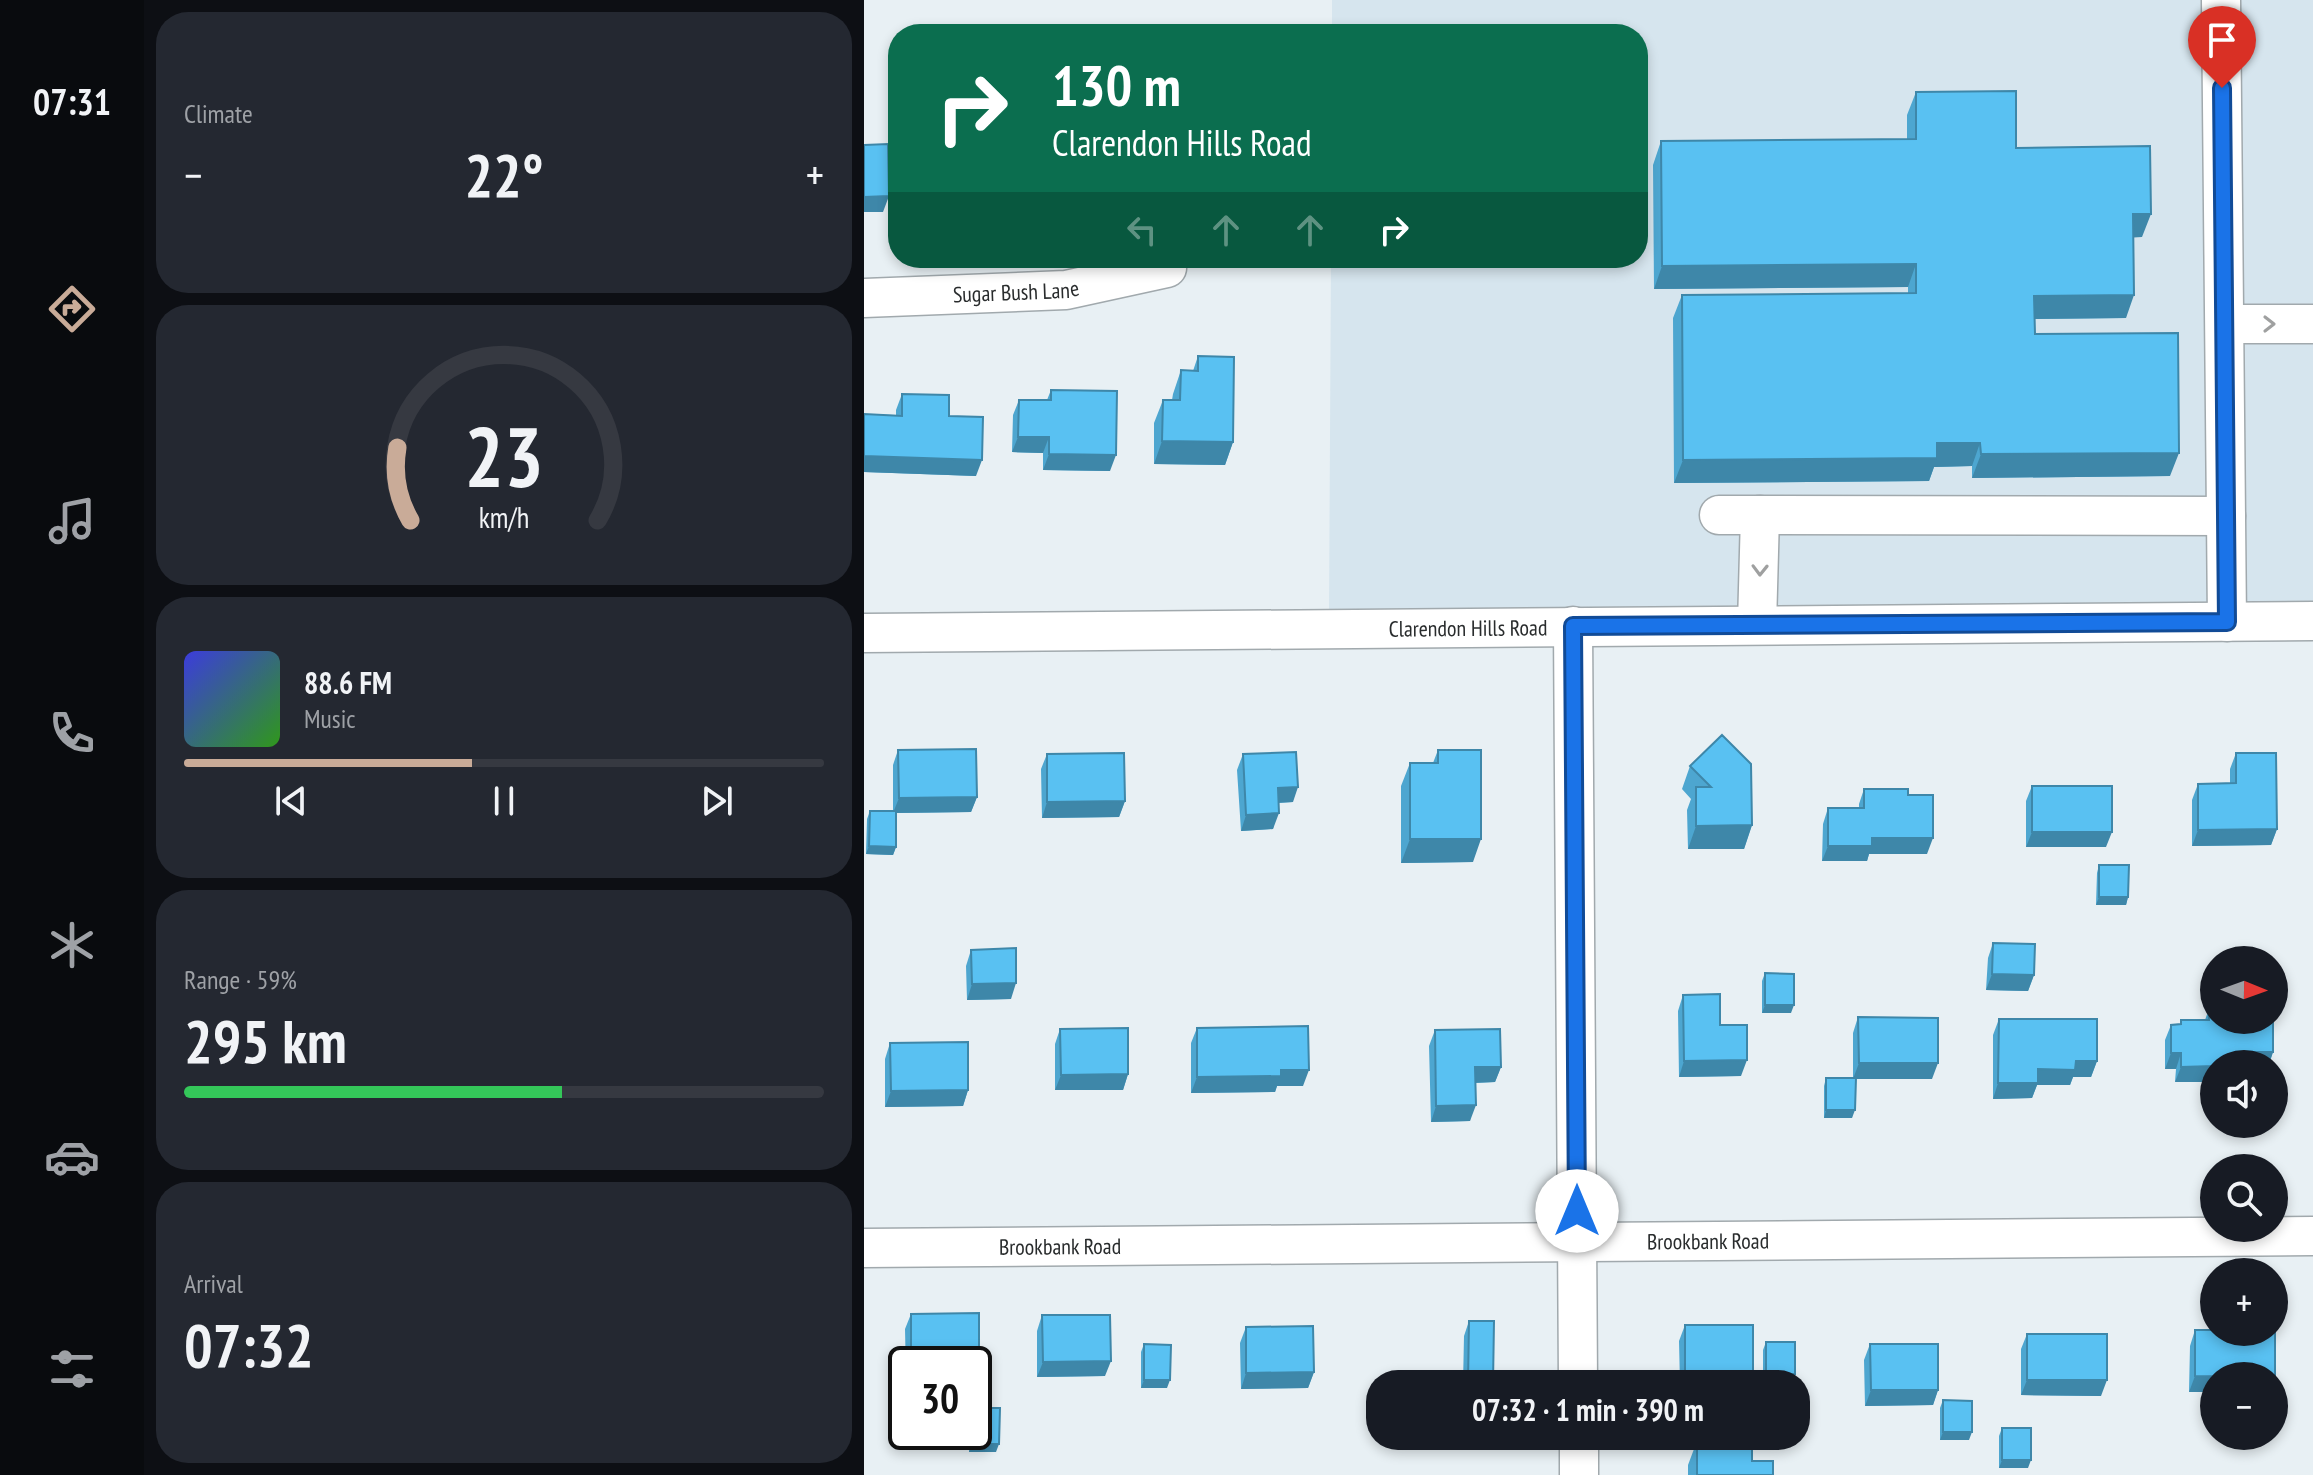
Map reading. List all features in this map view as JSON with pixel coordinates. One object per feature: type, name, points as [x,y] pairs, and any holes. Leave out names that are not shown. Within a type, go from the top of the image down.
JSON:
[{"type":"street","points":[[2221,0],[2227,622]]},
{"type":"street","name":"Sugar Bush Lane","points":[[864,298],[1066,290],[1167,268]]},
{"type":"street","points":[[2225,324],[2313,324]]},
{"type":"street","points":[[1719,515],[2226,516]]},
{"type":"street","points":[[1757,625],[1760,515]]},
{"type":"street","name":"Clarendon Hills Road","points":[[864,633],[2313,621]]},
{"type":"street","points":[[1573,626],[1578,1370]]},
{"type":"street","name":"Brookbank Road","points":[[864,1248],[2313,1236]]},
{"type":"street","points":[[1579,1450],[1579,1475]]},
{"type":"shaded area","points":[[1332,0],[2313,0],[2313,602],[1329,613],[1331,268],[1648,268],[1648,24],[1332,24]]},
{"type":"building","points":[[2016,91],[2016,148],[2150,146],[2151,214],[2133,214],[2134,295],[2034,296],[2035,334],[2178,333],[2179,453],[1981,454],[1980,443],[1937,443],[1937,458],[1683,460],[1682,295],[1916,293],[1916,264],[1662,266],[1661,141],[1916,139],[1916,92]]},
{"type":"building","points":[[888,144],[888,196],[864,197],[864,145]]},
{"type":"building","points":[[1198,356],[1234,357],[1233,442],[1162,441],[1163,400],[1180,400],[1181,370],[1198,371]]},
{"type":"building","points":[[1051,390],[1117,391],[1116,455],[1049,454],[1049,437],[1018,437],[1019,400],[1051,400]]},
{"type":"building","points":[[902,394],[949,395],[949,416],[983,417],[982,460],[864,456],[864,414],[902,416]]},
{"type":"building","points":[[1722,735],[1751,764],[1752,825],[1696,826],[1696,787],[1711,787],[1690,766]]},
{"type":"building","points":[[976,749],[977,797],[899,798],[898,750]]},
{"type":"building","points":[[1438,750],[1481,750],[1481,839],[1410,839],[1410,763],[1438,763]]},
{"type":"building","points":[[1296,752],[1298,787],[1278,788],[1279,813],[1246,815],[1243,754]]},
{"type":"building","points":[[1124,753],[1125,801],[1047,802],[1047,754]]},
{"type":"building","points":[[2236,753],[2276,753],[2277,829],[2198,830],[2198,784],[2236,783]]},
{"type":"building","points":[[2032,786],[2112,786],[2112,832],[2032,832]]},
{"type":"building","points":[[1864,789],[1908,789],[1908,795],[1933,795],[1933,838],[1872,838],[1872,846],[1828,846],[1828,808],[1864,808]]},
{"type":"building","points":[[870,811],[896,811],[896,847],[869,846]]},
{"type":"building","points":[[2099,865],[2129,865],[2128,897],[2099,897]]},
{"type":"building","points":[[1993,943],[2035,944],[2034,975],[1992,974]]},
{"type":"building","points":[[1016,948],[1016,983],[972,984],[971,950]]},
{"type":"building","points":[[1765,973],[1794,974],[1794,1005],[1765,1005]]},
{"type":"building","points":[[1720,994],[1720,1025],[1747,1025],[1747,1060],[1684,1061],[1683,995]]},
{"type":"building","points":[[1858,1017],[1938,1018],[1938,1063],[1859,1063]]},
{"type":"building","points":[[1999,1019],[2097,1019],[2097,1061],[2076,1061],[2075,1070],[2038,1069],[2038,1083],[1998,1083]]},
{"type":"building","points":[[2181,1020],[2200,1020],[2200,1034],[2273,1034],[2273,1050],[2200,1050],[2200,1066],[2181,1067],[2181,1053],[2171,1053],[2171,1025],[2181,1024]]},
{"type":"building","points":[[1308,1026],[1309,1070],[1281,1070],[1281,1076],[1197,1077],[1197,1028]]},
{"type":"building","points":[[1128,1028],[1128,1074],[1061,1075],[1060,1029]]},
{"type":"building","points":[[1500,1029],[1501,1067],[1475,1067],[1476,1105],[1436,1106],[1435,1030]]},
{"type":"building","points":[[968,1042],[968,1090],[891,1091],[890,1043]]},
{"type":"building","points":[[1826,1078],[1856,1078],[1855,1110],[1826,1110]]},
{"type":"building","points":[[979,1313],[979,1346],[911,1346],[911,1314]]},
{"type":"building","points":[[1042,1315],[1110,1315],[1111,1361],[1043,1362]]},
{"type":"building","points":[[1469,1321],[1494,1321],[1493,1370],[1468,1370]]},
{"type":"building","points":[[1685,1325],[1753,1325],[1753,1370],[1685,1370]]},
{"type":"building","points":[[1313,1326],[1314,1372],[1246,1373],[1246,1327]]},
{"type":"building","points":[[2195,1330],[2200,1330],[2200,1346],[2275,1346],[2275,1362],[2200,1362],[2200,1376],[2195,1376]]},
{"type":"building","points":[[2027,1334],[2107,1334],[2107,1380],[2027,1380]]},
{"type":"building","points":[[1766,1342],[1795,1342],[1795,1370],[1766,1370]]},
{"type":"building","points":[[1144,1344],[1171,1345],[1170,1380],[1144,1380]]},
{"type":"building","points":[[1870,1344],[1938,1344],[1938,1390],[1871,1390]]},
{"type":"building","points":[[1943,1400],[1972,1401],[1972,1432],[1943,1432]]},
{"type":"building","points":[[992,1408],[1000,1408],[999,1444],[992,1444]]},
{"type":"building","points":[[2002,1428],[2031,1428],[2031,1460],[2002,1460]]},
{"type":"building","points":[[1697,1450],[1752,1450],[1752,1461],[1773,1461],[1773,1475],[1697,1475]]},
{"type":"route","points":[[1577,1211],[1573,626],[2227,622],[2222,88]]}]
